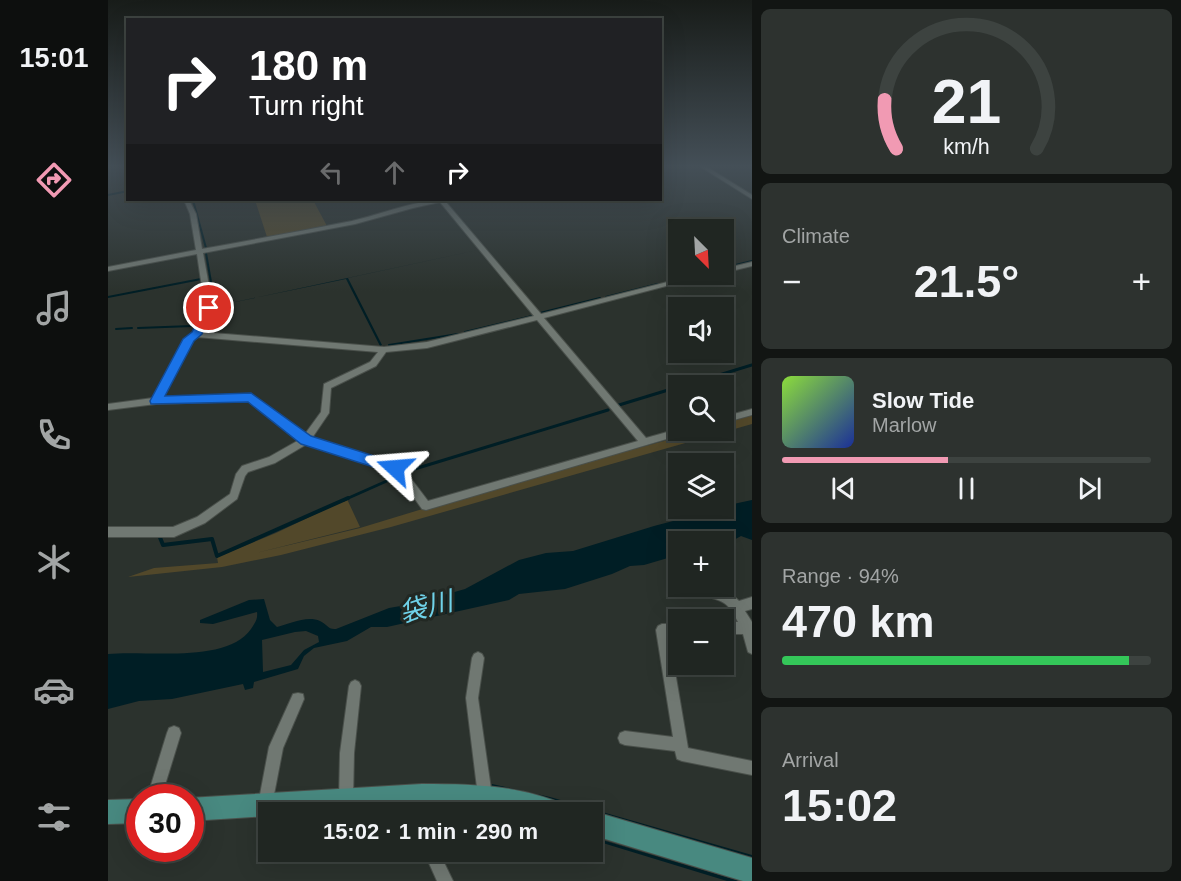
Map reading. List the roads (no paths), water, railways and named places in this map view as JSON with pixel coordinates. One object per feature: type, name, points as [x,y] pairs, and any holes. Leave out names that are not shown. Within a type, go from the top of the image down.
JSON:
[{"type":"main road","points":[[443,802],[485,796],[519,802]]},
{"type":"main road","points":[[204,808],[258,806]]},
{"type":"main road","points":[[108,812],[126,811]]},
{"type":"main road","points":[[603,826],[752,871]]},
{"type":"street","points":[[156,401],[189,339],[196,334],[209,308],[190,208]]},
{"type":"street","points":[[108,269],[355,222],[404,208]]},
{"type":"street","points":[[449,208],[645,442]]},
{"type":"street","points":[[734,268],[752,264]]},
{"type":"street","points":[[196,334],[384,350],[427,345],[668,284]]},
{"type":"street","points":[[108,531],[174,532],[186,528],[234,496],[241,474],[245,469],[272,460],[306,440],[317,421],[325,413],[327,386],[373,364],[384,350]]},
{"type":"street","points":[[108,407],[156,401],[251,398],[306,440],[395,468],[426,506],[668,435]]},
{"type":"street","points":[[734,417],[752,412]]},
{"type":"street","points":[[727,597],[733,600],[749,627],[752,648]]},
{"type":"street","points":[[737,607],[752,603]]},
{"type":"street","points":[[734,628],[749,627]]},
{"type":"street","points":[[668,630],[662,630],[668,666]]},
{"type":"street","points":[[478,658],[472,698],[485,796]]},
{"type":"street","points":[[669,675],[682,754],[752,768]]},
{"type":"street","points":[[346,802],[346,753],[355,686]]},
{"type":"street","points":[[265,802],[276,747],[298,699]]},
{"type":"street","points":[[158,784],[174,733]]},
{"type":"street","points":[[625,738],[681,745]]},
{"type":"street","points":[[436,862],[446,881]]},
{"type":"water","points":[[478,250],[348,278],[382,345],[380,346],[346,279],[216,306]]},
{"type":"water","name":"袋川","points":[[752,500],[752,540],[741,536],[734,540],[734,531],[668,531],[668,558],[644,565],[630,566],[565,589],[519,594],[509,600],[387,627],[371,627],[347,641],[314,648],[304,656],[298,669],[254,682],[253,688],[245,690],[243,684],[172,699],[139,701],[108,709],[108,654],[185,653],[224,647],[240,640],[251,629],[257,619],[257,612],[213,624],[200,623],[200,620],[249,600],[264,599],[270,620],[277,627],[315,619],[329,628],[336,629],[389,608],[465,589],[519,560],[546,553],[573,551],[681,519],[734,519],[734,504]],"holes":[[[306,631],[318,636],[319,642],[304,650],[291,665],[263,672],[262,640]]]},
{"type":"water","points":[[492,784],[567,802],[557,802],[491,787]]},
{"type":"water","points":[[603,812],[752,855],[752,858],[603,815]]},
{"type":"water","points":[[603,840],[739,881],[727,881],[603,843]]},
{"type":"waterway","points":[[195,208],[206,248]]},
{"type":"waterway","points":[[206,253],[215,305]]},
{"type":"waterway","points":[[734,265],[752,261]]},
{"type":"waterway","points":[[108,297],[201,279],[201,282]]},
{"type":"waterway","points":[[606,297],[658,284]]},
{"type":"waterway","points":[[540,313],[600,298]]},
{"type":"waterway","points":[[465,332],[532,316]]},
{"type":"waterway","points":[[138,328],[192,326]]},
{"type":"waterway","points":[[116,329],[132,328]]},
{"type":"waterway","points":[[389,345],[458,334]]},
{"type":"waterway","points":[[719,375],[752,365]]},
{"type":"waterway","points":[[619,405],[668,390]]},
{"type":"waterway","points":[[408,471],[608,410]]},
{"type":"waterway","points":[[344,500],[398,476]]},
{"type":"waterway","points":[[159,535],[163,545],[212,539],[217,556],[348,498]]}]
